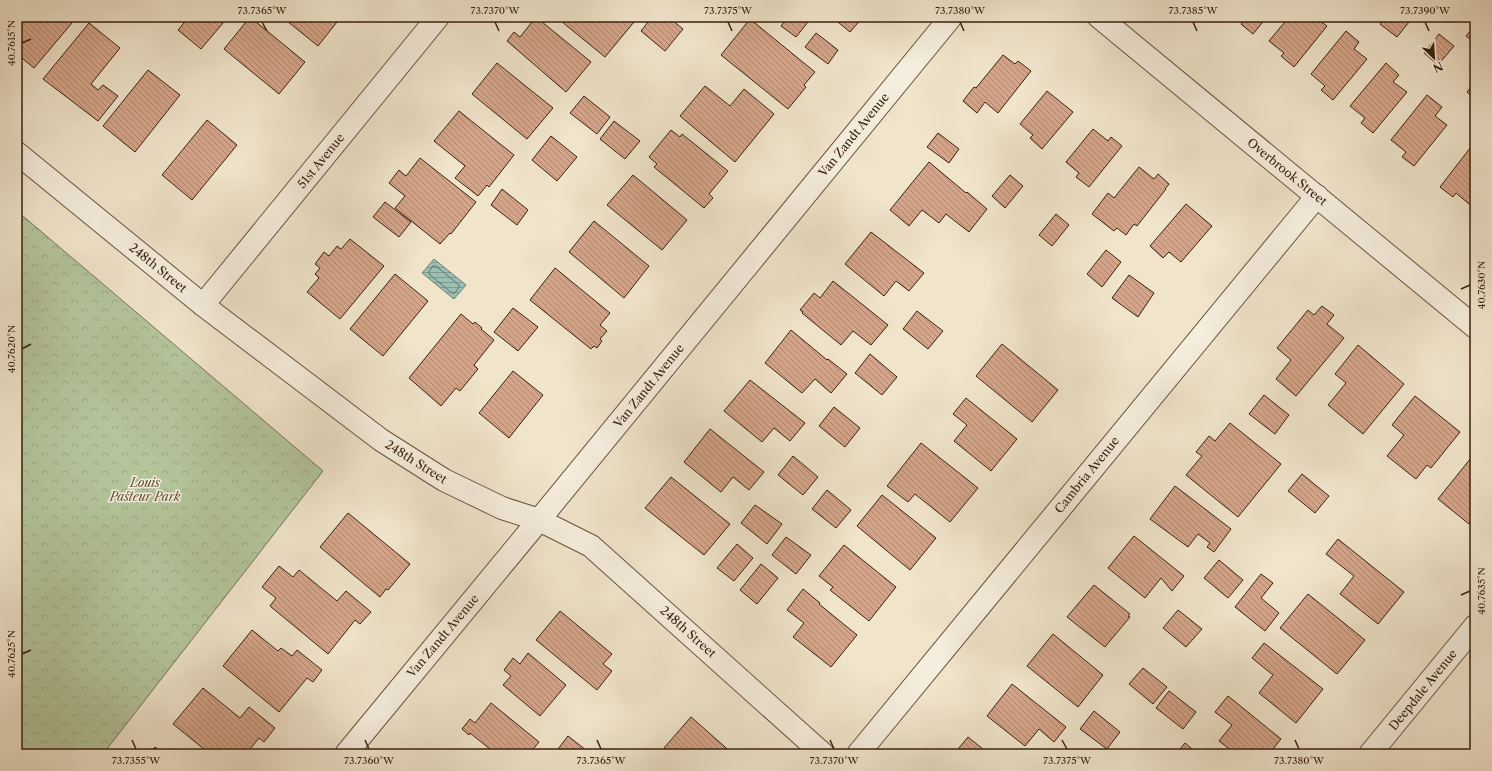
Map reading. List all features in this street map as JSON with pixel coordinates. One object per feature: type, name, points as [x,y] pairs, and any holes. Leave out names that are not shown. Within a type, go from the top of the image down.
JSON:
[{"type":"street","name":"51st Avenue","points":[[203,305],[438,17]]},
{"type":"street","name":"Van Zandt Avenue","points":[[346,754],[951,17]]},
{"type":"street","name":"Overbrook Street","points":[[1099,17],[1475,327]]},
{"type":"street","name":"248th Street","points":[[17,153],[203,305],[381,440],[444,480],[502,508],[539,520],[592,546],[823,754]]},
{"type":"street","name":"Cambria Avenue","points":[[858,754],[1317,196]]},
{"type":"street","name":"Deepdale Avenue","points":[[1379,751],[1475,626]]},
{"type":"green space","name":"Louis Pasteur Park","points":[[17,211],[323,471],[103,754],[17,754]]},
{"type":"water","points":[[434,259],[466,285],[454,299],[422,273]]},
{"type":"building","points":[[24,17],[77,17],[34,68],[17,54],[17,26]]},
{"type":"building","points":[[189,17],[216,17],[223,23],[201,49],[178,30]]},
{"type":"building","points":[[250,17],[305,62],[279,94],[224,49]]},
{"type":"building","points":[[282,17],[341,17],[318,46]]},
{"type":"building","points":[[536,17],[591,62],[566,92],[507,41],[514,32],[520,37]]},
{"type":"building","points":[[556,17],[628,17],[634,22],[605,57]]},
{"type":"building","points":[[652,17],[668,17],[683,29],[665,51],[641,31]]},
{"type":"building","points":[[788,17],[812,17],[796,37],[781,26]]},
{"type":"building","points":[[832,17],[863,17],[850,32]]},
{"type":"building","points":[[1242,17],[1267,17],[1253,34],[1241,24],[1245,19]]},
{"type":"building","points":[[1289,17],[1319,17],[1317,19],[1327,26],[1294,67],[1281,56],[1284,53],[1269,41]]},
{"type":"building","points":[[1386,17],[1413,17],[1397,37],[1380,24]]},
{"type":"building","points":[[750,19],[815,72],[804,85],[806,87],[788,109],[721,55]]},
{"type":"building","points":[[89,23],[120,48],[91,84],[98,90],[103,85],[118,96],[98,121],[43,79]]},
{"type":"building","points":[[1475,25],[1475,43],[1466,36]]},
{"type":"building","points":[[1346,31],[1359,42],[1354,49],[1367,59],[1333,100],[1321,90],[1325,86],[1311,74]]},
{"type":"building","points":[[816,33],[838,50],[828,64],[805,47]]},
{"type":"building","points":[[1439,34],[1454,46],[1438,65],[1424,53]]},
{"type":"building","points":[[1003,55],[1015,64],[1018,61],[1031,71],[998,113],[985,102],[977,113],[963,101],[974,87],[976,88]]},
{"type":"building","points":[[497,63],[553,108],[527,139],[472,94]]},
{"type":"building","points":[[1386,63],[1399,75],[1393,82],[1407,92],[1373,133],[1361,123],[1365,118],[1350,106]]},
{"type":"building","points":[[148,70],[180,95],[135,152],[103,126]]},
{"type":"building","points":[[1475,82],[1475,98],[1467,92]]},
{"type":"building","points":[[705,86],[730,106],[744,89],[774,114],[735,162],[680,116]]},
{"type":"building","points":[[1047,91],[1073,112],[1042,149],[1030,138],[1033,135],[1020,124]]},
{"type":"building","points":[[1427,95],[1442,107],[1435,116],[1447,125],[1414,166],[1402,157],[1406,152],[1391,140]]},
{"type":"building","points":[[584,96],[610,117],[597,134],[570,113]]},
{"type":"building","points":[[459,111],[514,155],[489,187],[487,185],[478,196],[455,178],[465,166],[434,141]]},
{"type":"building","points":[[207,120],[237,145],[192,200],[162,175]]},
{"type":"building","points":[[614,121],[640,141],[625,159],[600,139]]},
{"type":"building","points":[[1093,129],[1108,141],[1111,137],[1122,146],[1089,187],[1076,177],[1079,173],[1066,162]]},
{"type":"building","points":[[671,130],[680,137],[682,134],[728,171],[709,194],[713,198],[704,208],[654,167],[657,164],[649,157]]},
{"type":"building","points":[[938,133],[959,149],[949,163],[927,147]]},
{"type":"building","points":[[551,136],[577,157],[557,181],[532,160]]},
{"type":"building","points":[[1474,143],[1475,209],[1456,193],[1453,197],[1440,187]]},
{"type":"building","points":[[420,158],[476,202],[451,234],[450,233],[440,244],[395,208],[405,196],[389,183],[399,170],[406,176]]},
{"type":"building","points":[[929,162],[987,209],[969,232],[946,214],[939,223],[922,210],[909,226],[890,210]]},
{"type":"building","points":[[1139,167],[1154,179],[1158,174],[1169,184],[1137,226],[1134,224],[1126,235],[1117,228],[1114,231],[1092,214],[1108,193],[1114,198]]},
{"type":"building","points":[[633,175],[687,220],[662,250],[607,205]]},
{"type":"building","points":[[1010,175],[1023,186],[1005,208],[992,196]]},
{"type":"building","points":[[502,189],[528,210],[517,225],[491,205]]},
{"type":"building","points":[[385,202],[411,222],[399,237],[373,217]]},
{"type":"building","points":[[1186,204],[1212,226],[1181,262],[1169,252],[1163,258],[1150,246]]},
{"type":"building","points":[[1056,214],[1069,225],[1052,246],[1039,235]]},
{"type":"building","points":[[594,221],[649,266],[624,298],[569,252]]},
{"type":"building","points":[[871,232],[924,273],[909,291],[896,281],[884,296],[845,264]]},
{"type":"building","points":[[350,239],[384,266],[340,319],[307,292],[319,278],[315,274],[320,268],[315,264],[324,252],[329,256],[337,246],[341,249]]},
{"type":"building","points":[[1106,250],[1121,262],[1102,287],[1087,274]]},
{"type":"building","points":[[555,268],[610,313],[600,325],[607,331],[600,339],[602,341],[597,348],[594,346],[591,349],[530,300]]},
{"type":"building","points":[[395,274],[428,301],[383,356],[350,329]]},
{"type":"building","points":[[1129,275],[1154,293],[1138,317],[1112,298]]},
{"type":"building","points":[[833,281],[888,325],[871,345],[853,331],[841,345],[800,310],[814,293],[820,298]]},
{"type":"building","points":[[1322,306],[1334,315],[1327,324],[1344,338],[1296,396],[1276,379],[1291,360],[1277,348],[1308,310],[1314,315]]},
{"type":"building","points":[[513,308],[538,327],[518,351],[494,332]]},
{"type":"building","points":[[917,311],[943,331],[928,349],[903,329]]},
{"type":"building","points":[[461,314],[473,324],[475,322],[494,340],[474,365],[478,369],[460,391],[456,388],[441,406],[409,378]]},
{"type":"building","points":[[791,330],[827,360],[828,359],[847,374],[831,393],[815,379],[802,393],[765,363]]},
{"type":"building","points":[[1002,344],[1058,390],[1032,422],[976,376]]},
{"type":"building","points":[[1358,345],[1404,384],[1363,434],[1328,405],[1346,383],[1335,374]]},
{"type":"building","points":[[870,354],[897,377],[882,395],[855,373]]},
{"type":"building","points":[[513,371],[543,395],[509,438],[479,413]]},
{"type":"building","points":[[750,380],[805,423],[790,441],[774,428],[762,442],[724,411]]},
{"type":"building","points":[[1264,395],[1289,415],[1275,434],[1249,414]]},
{"type":"building","points":[[1415,396],[1460,432],[1431,468],[1427,465],[1416,479],[1387,456],[1404,435],[1392,425]]},
{"type":"building","points":[[966,398],[1017,439],[991,471],[954,441],[967,425],[953,414]]},
{"type":"building","points":[[834,407],[860,428],[845,447],[819,426]]},
{"type":"building","points":[[1230,423],[1281,464],[1238,517],[1186,475],[1202,456],[1196,452],[1209,436],[1215,441]]},
{"type":"building","points":[[710,429],[764,472],[749,490],[733,477],[721,492],[684,462]]},
{"type":"building","points":[[921,443],[978,488],[950,522],[915,494],[908,502],[887,486]]},
{"type":"building","points":[[1475,453],[1475,517],[1469,524],[1438,499]]},
{"type":"building","points":[[793,456],[818,477],[803,495],[778,475]]},
{"type":"building","points":[[1302,474],[1329,496],[1315,513],[1288,491]]},
{"type":"building","points":[[671,477],[730,524],[704,555],[645,508]]},
{"type":"building","points":[[1175,486],[1231,529],[1214,552],[1207,547],[1210,543],[1198,534],[1188,547],[1150,519]]},
{"type":"building","points":[[827,490],[851,510],[836,528],[812,509]]},
{"type":"building","points":[[882,495],[936,538],[910,570],[857,526]]},
{"type":"building","points":[[755,505],[782,524],[767,544],[741,523]]},
{"type":"building","points":[[348,513],[410,564],[388,590],[386,589],[380,597],[320,547]]},
{"type":"building","points":[[1134,536],[1184,576],[1172,591],[1161,578],[1145,598],[1108,568]]},
{"type":"building","points":[[786,537],[811,555],[796,574],[772,555]]},
{"type":"building","points":[[1338,539],[1404,592],[1378,624],[1340,594],[1354,576],[1326,554]]},
{"type":"building","points":[[737,544],[753,558],[734,581],[717,568]]},
{"type":"building","points":[[844,545],[896,587],[869,621],[830,590],[833,587],[819,576]]},
{"type":"building","points":[[1219,560],[1243,580],[1228,598],[1204,578]]},
{"type":"building","points":[[761,564],[778,578],[757,604],[740,590]]},
{"type":"building","points":[[279,566],[293,577],[299,570],[337,601],[346,591],[371,612],[360,624],[355,620],[328,654],[270,606],[276,598],[262,587]]},
{"type":"building","points":[[1261,574],[1273,583],[1261,598],[1279,613],[1265,631],[1235,607]]},
{"type":"building","points":[[1094,585],[1130,614],[1128,616],[1130,617],[1105,647],[1067,617]]},
{"type":"building","points":[[803,589],[857,635],[831,667],[793,637],[804,623],[787,610]]},
{"type":"building","points":[[1308,594],[1365,640],[1337,674],[1280,628]]},
{"type":"building","points":[[1178,610],[1202,629],[1186,647],[1163,628]]},
{"type":"building","points":[[560,611],[612,654],[603,664],[612,671],[597,690],[536,640]]},
{"type":"building","points":[[252,630],[278,651],[281,648],[292,656],[297,650],[322,670],[313,682],[307,678],[279,712],[223,666]]},
{"type":"building","points":[[1053,634],[1103,675],[1078,707],[1027,666]]},
{"type":"building","points":[[1264,643],[1323,689],[1296,723],[1259,693],[1273,675],[1252,658]]},
{"type":"building","points":[[528,653],[566,685],[540,716],[503,685],[511,676],[504,670],[513,658],[520,664]]},
{"type":"building","points":[[1143,668],[1167,687],[1153,704],[1129,684]]},
{"type":"building","points":[[1012,684],[1066,727],[1054,742],[1039,729],[1025,746],[987,716]]},
{"type":"building","points":[[203,688],[240,718],[249,707],[275,728],[264,742],[259,738],[246,754],[210,754],[173,724]]},
{"type":"building","points":[[1169,691],[1196,712],[1183,729],[1156,708]]},
{"type":"building","points":[[1228,696],[1281,739],[1269,754],[1236,754],[1219,741],[1232,725],[1215,712]]},
{"type":"building","points":[[491,703],[539,742],[529,754],[496,754],[470,733],[469,735],[462,729],[470,719],[475,723]]},
{"type":"building","points":[[1094,711],[1120,732],[1107,749],[1080,729]]},
{"type":"building","points":[[691,717],[733,754],[671,754],[664,748]]},
{"type":"building","points":[[568,736],[591,754],[565,754],[558,749]]},
{"type":"building","points":[[968,737],[989,754],[954,754]]},
{"type":"building","points":[[1185,743],[1198,754],[1176,754]]},
{"type":"building","points":[[155,747],[164,754],[149,754]]}]
